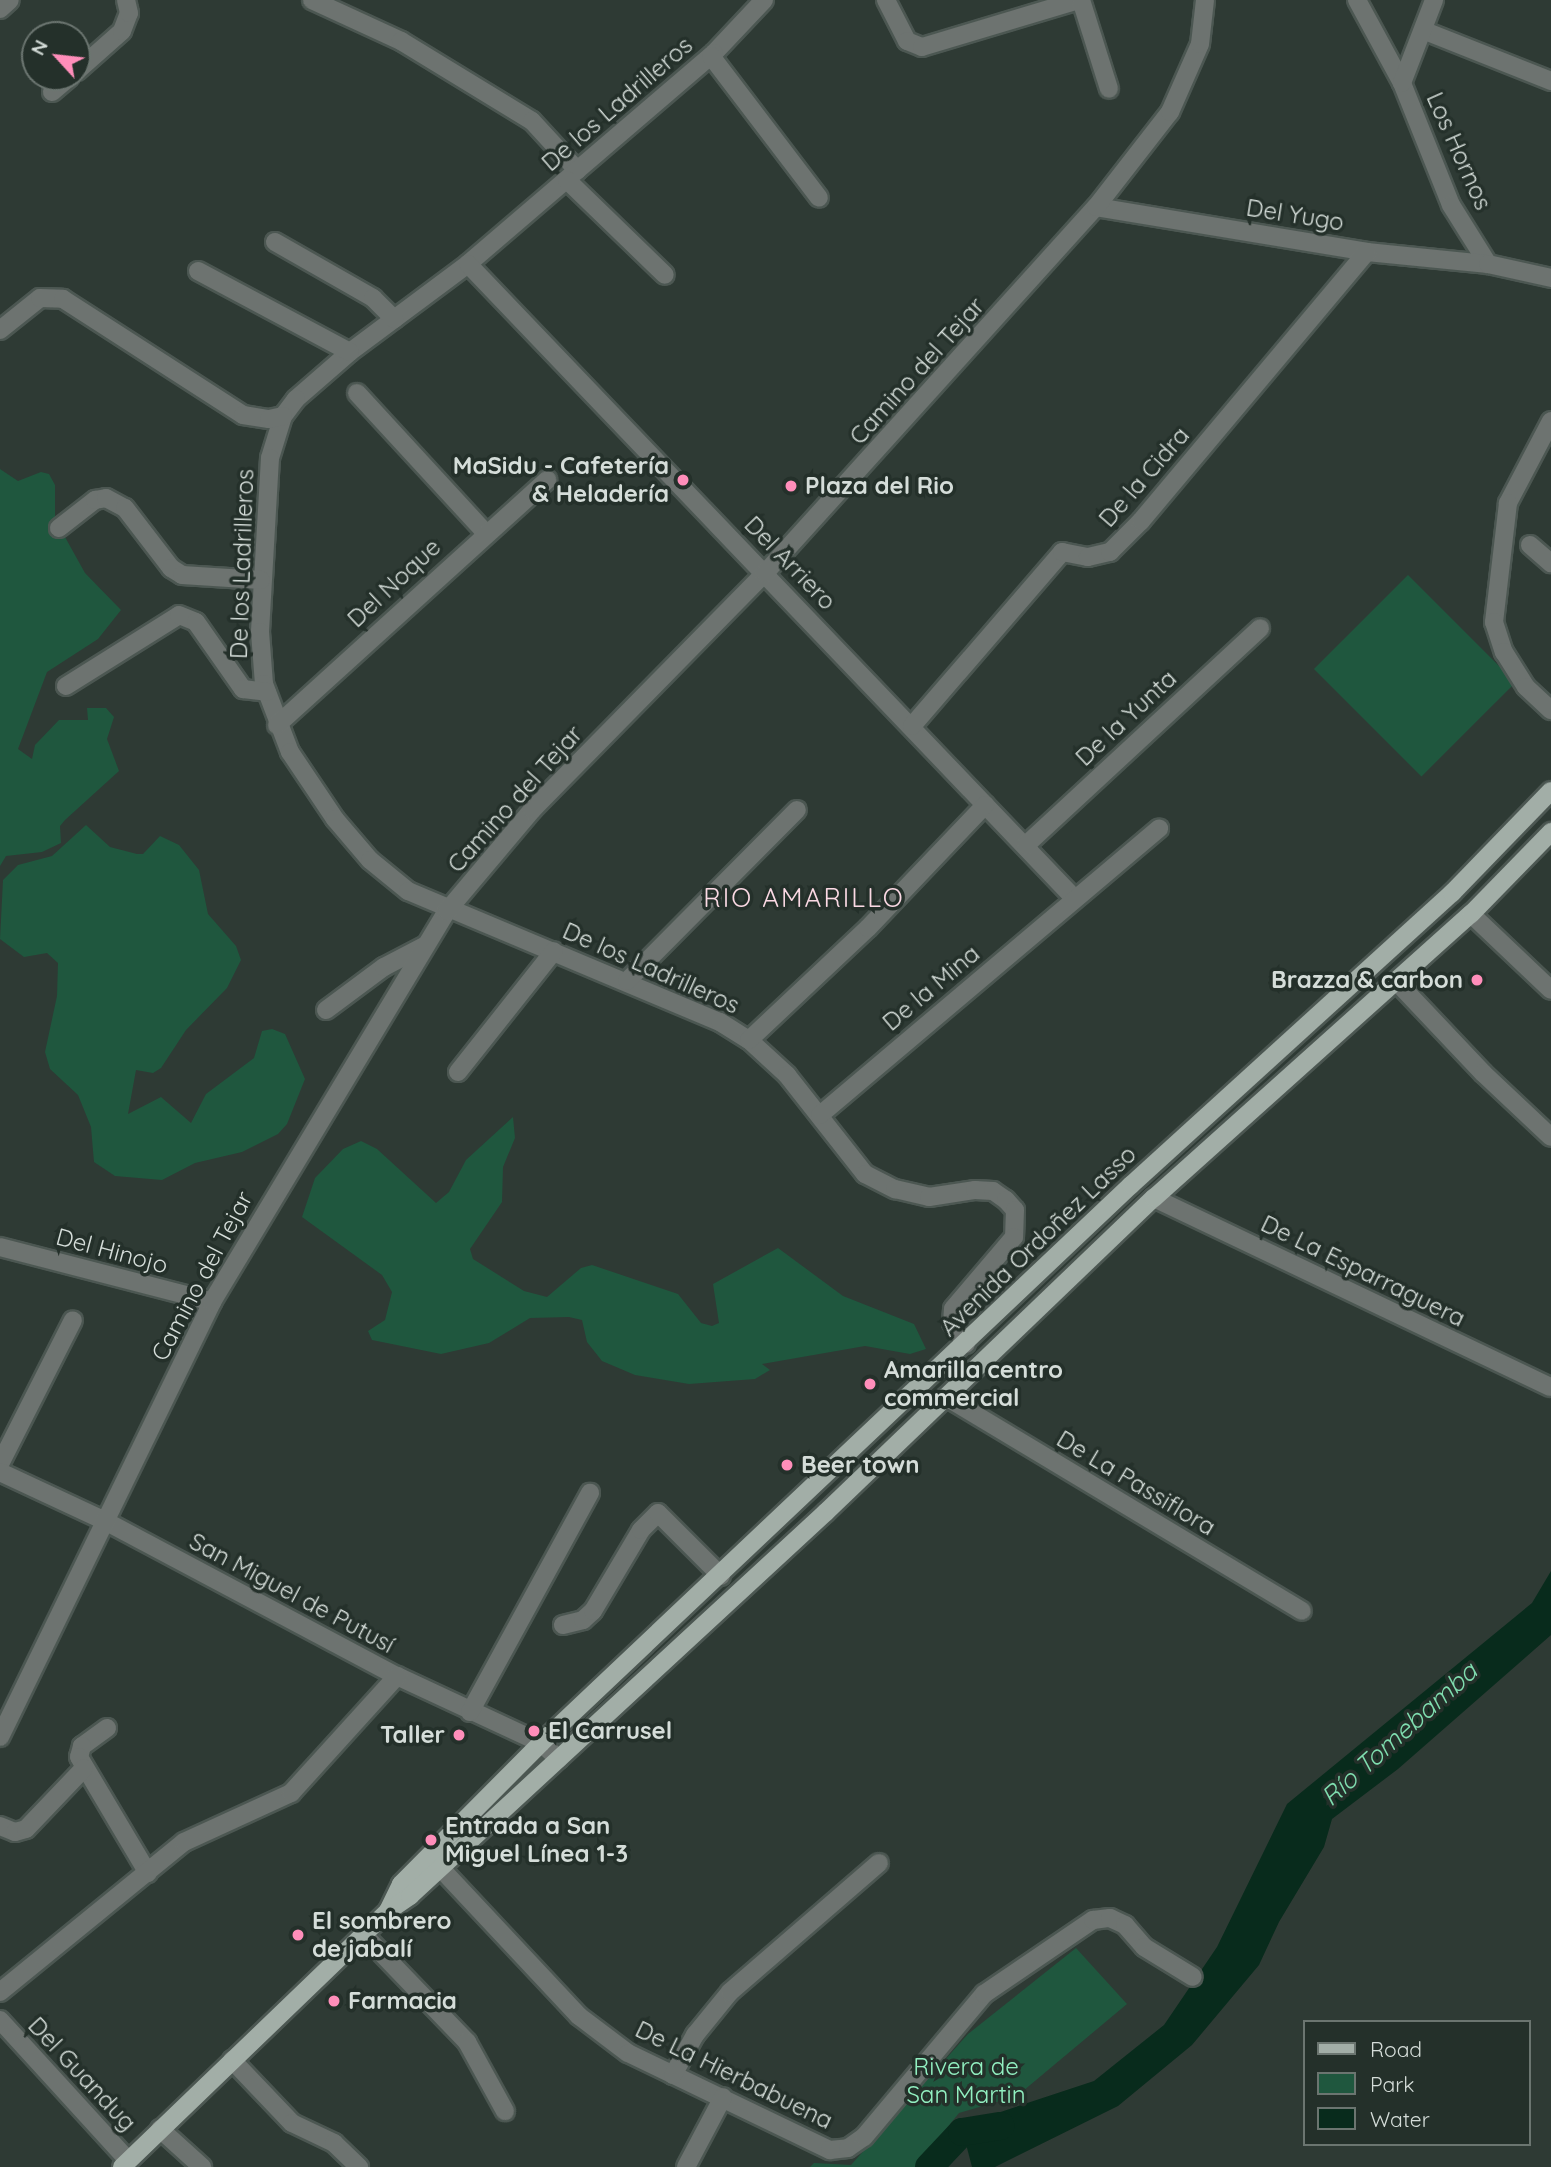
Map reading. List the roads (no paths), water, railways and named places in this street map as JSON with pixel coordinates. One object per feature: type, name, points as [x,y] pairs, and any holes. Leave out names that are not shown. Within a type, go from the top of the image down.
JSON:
[{"type":"main road","name":"Avenida Ordoñez Lasso","points":[[125,2164],[364,1935],[435,1863],[541,1743],[721,1576],[1131,1185],[1452,893],[1551,791]]},
{"type":"main road","name":"Avenida Ordoñez Lasso","points":[[435,1863],[559,1759],[1154,1198],[1471,914],[1551,832]]},
{"type":"street","points":[[0,9],[10,0]]},
{"type":"street","points":[[91,58],[122,30],[129,13],[127,0]]},
{"type":"street","points":[[312,0],[401,41],[532,121],[572,175],[665,275]]},
{"type":"street","name":"De los Ladrilleros","points":[[764,0],[711,56],[468,264],[350,352],[296,399],[283,416],[270,458],[261,580],[260,632],[267,692],[277,725],[335,819],[370,860],[408,891],[447,911],[554,951],[720,1022],[749,1040],[787,1075],[866,1174],[895,1189],[929,1197],[993,1191],[1015,1210],[1017,1227],[1008,1248],[953,1309],[952,1323],[966,1344]]},
{"type":"street","points":[[886,0],[907,41],[922,47],[1080,0],[1109,89]]},
{"type":"street","name":"Camino del Tejar","points":[[0,1737],[212,1302],[447,911],[532,810],[765,573],[1096,207],[1170,112],[1200,44],[1205,0]]},
{"type":"street","name":"Los Hornos","points":[[1357,0],[1402,83],[1451,205],[1488,264]]},
{"type":"street","points":[[1402,83],[1425,31],[1434,0]]},
{"type":"street","points":[[1425,31],[1551,81]]},
{"type":"street","points":[[711,56],[819,198]]},
{"type":"street","name":"Del Yugo","points":[[1096,207],[1367,252],[1488,264]]},
{"type":"street","points":[[275,242],[373,298],[394,319]]},
{"type":"street","name":"De la Cidra","points":[[912,726],[1062,552],[1088,558],[1110,552],[1141,522],[1367,252]]},
{"type":"street","name":"Del Arriero","points":[[468,264],[1074,898]]},
{"type":"street","points":[[1488,264],[1551,278]]},
{"type":"street","points":[[198,271],[350,352]]},
{"type":"street","points":[[0,330],[40,298],[63,299],[243,415],[268,419],[283,416]]},
{"type":"street","points":[[356,393],[485,532]]},
{"type":"street","points":[[1551,421],[1508,503],[1494,622],[1504,652],[1526,687],[1551,710]]},
{"type":"street","name":"Del Noque","points":[[277,725],[485,532],[547,480]]},
{"type":"street","points":[[58,528],[95,500],[106,498],[125,508],[171,568],[183,575],[261,580]]},
{"type":"street","points":[[1530,545],[1551,563]]},
{"type":"street","points":[[66,686],[179,615],[196,622],[243,689],[267,692]]},
{"type":"street","name":"De la Yunta","points":[[1026,845],[1260,628]]},
{"type":"street","points":[[749,1040],[867,928],[985,805]]},
{"type":"street","points":[[627,981],[797,810]]},
{"type":"street","name":"De la Mina","points":[[820,1115],[1159,829]]},
{"type":"street","points":[[1471,914],[1551,990]]},
{"type":"street","points":[[326,1010],[384,967],[426,945]]},
{"type":"street","points":[[458,1072],[554,951]]},
{"type":"street","points":[[1396,981],[1483,1073],[1551,1137]]},
{"type":"street","name":"De La Esparraguera","points":[[1154,1198],[1550,1387]]},
{"type":"street","name":"Del Hinojo","points":[[0,1247],[212,1302]]},
{"type":"street","points":[[0,1464],[73,1320]]},
{"type":"street","name":"De La Passiflora","points":[[946,1397],[1302,1611]]},
{"type":"street","name":"San Miguel de Putusí","points":[[0,1472],[105,1521],[397,1676],[541,1743],[559,1759]]},
{"type":"street","points":[[470,1712],[590,1493]]},
{"type":"street","points":[[563,1625],[583,1620],[593,1611],[641,1530],[659,1513],[721,1576]]},
{"type":"street","points":[[0,1992],[184,1842],[291,1793],[397,1676]]},
{"type":"street","points":[[107,1728],[79,1751],[84,1768],[148,1873]]},
{"type":"street","points":[[0,1826],[15,1832],[26,1829],[84,1768]]},
{"type":"street","name":"De La Hierbabuena","points":[[435,1863],[579,2016],[628,2053],[723,2096],[830,2150],[848,2148],[864,2137],[984,1994],[1047,1947],[1093,1920],[1110,1918],[1125,1925],[1144,1947],[1193,1977]]},
{"type":"street","points":[[673,2075],[695,2035],[730,1992],[879,1863]]},
{"type":"street","points":[[364,1935],[467,2042],[505,2111]]},
{"type":"street","name":"Del Guandug","points":[[0,2021],[125,2164]]},
{"type":"street","points":[[232,2060],[292,2123],[334,2143],[359,2167]]},
{"type":"street","points":[[686,2167],[723,2096]]},
{"type":"street","points":[[160,2129],[202,2167]]},
{"type":"water","points":[[1551,1571],[1551,1635],[1398,1769],[1332,1819],[1324,1847],[1279,1922],[1259,1965],[1192,2045],[1118,2106],[995,2167],[972,2167],[961,2125],[1094,2081],[1164,2025],[1217,1947],[1287,1804],[1532,1603]]},
{"type":"waterway","name":"Río Tomebamba","points":[[929,2167],[962,2132],[1001,2126]]},
{"type":"place","name":"MaSidu - Cafetería & Heladería","points":[[683,480]]},
{"type":"place","name":"Plaza del Rio","points":[[791,486]]},
{"type":"place","name":"Brazza & carbon","points":[[1477,980]]},
{"type":"place","name":"Amarilla centro commercial","points":[[870,1384]]},
{"type":"place","name":"Beer town","points":[[787,1465]]},
{"type":"place","name":"El Carrusel","points":[[534,1731]]},
{"type":"place","name":"Taller","points":[[459,1735]]},
{"type":"place","name":"Entrada a San Miguel Línea 1-3","points":[[431,1840]]},
{"type":"place","name":"El sombrero de jabalí","points":[[298,1935]]},
{"type":"place","name":"Farmacia","points":[[334,2001]]},
{"type":"district","name":"RIO AMARILLO","points":[[804,898]]},
{"type":"park label","name":"Rivera de San Martin","points":[[966,2081]]}]
